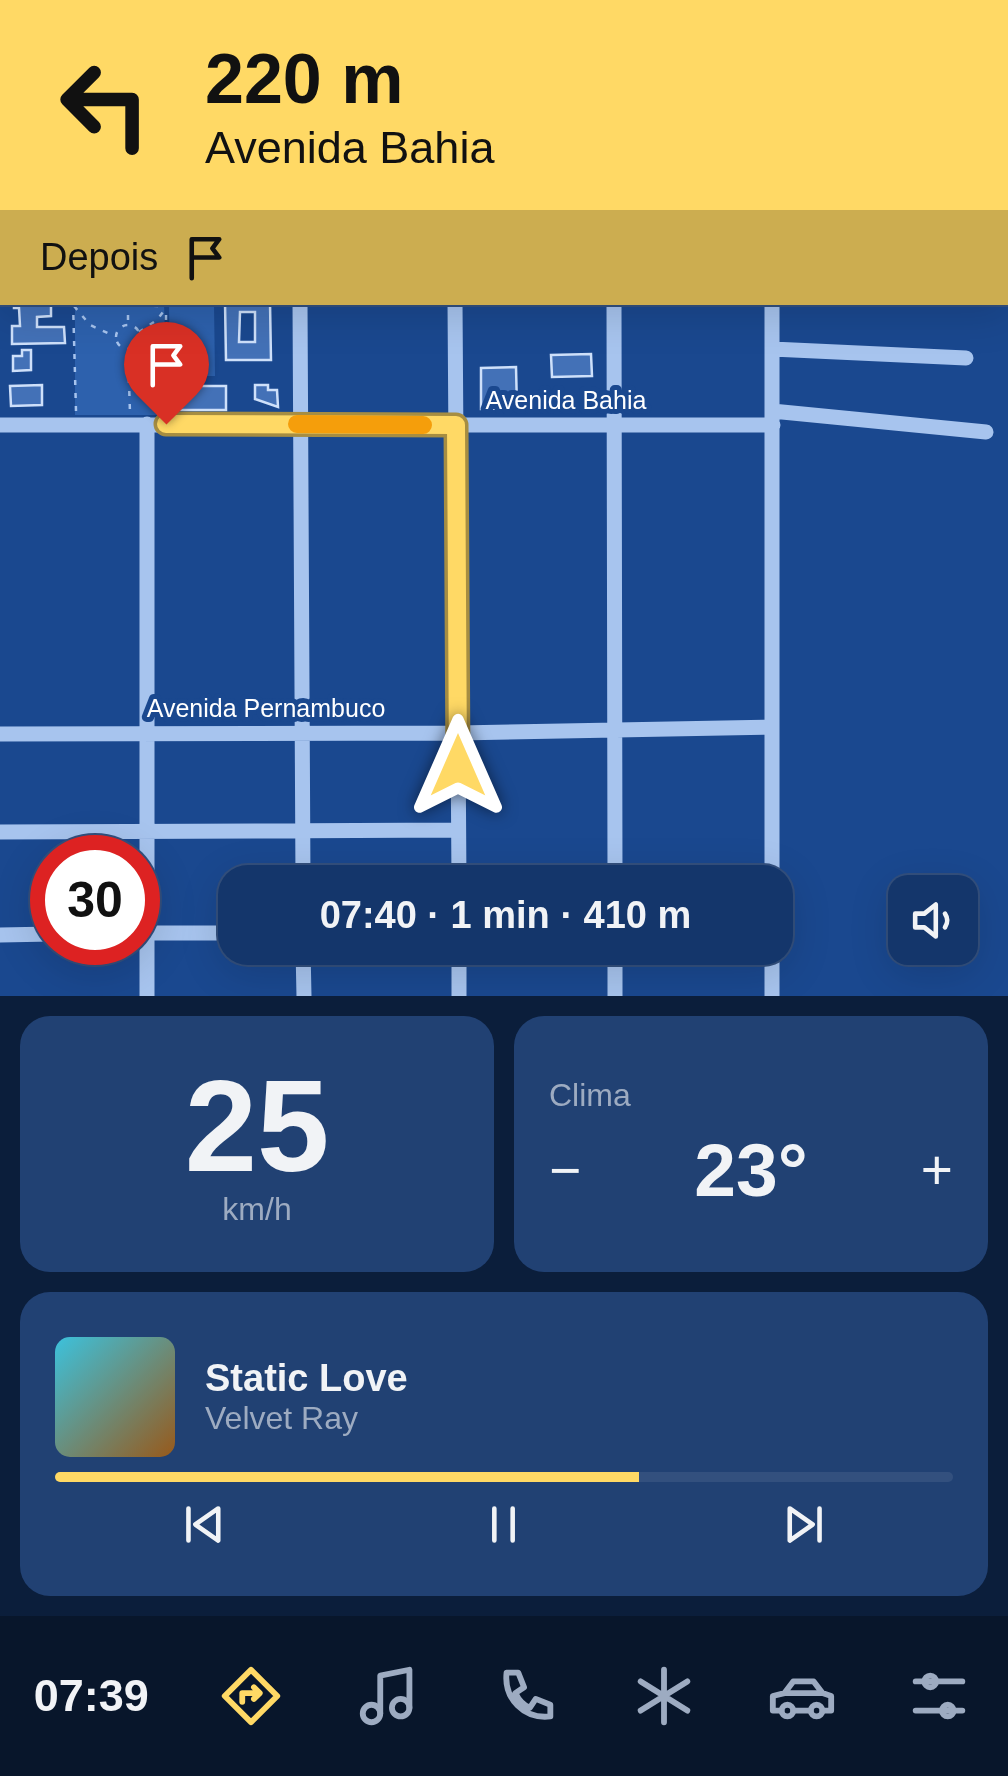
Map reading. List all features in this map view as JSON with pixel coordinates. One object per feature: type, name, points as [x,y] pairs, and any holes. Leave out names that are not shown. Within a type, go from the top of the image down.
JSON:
[{"type":"street","points":[[300,305],[303,865]]},
{"type":"street","points":[[454,305],[458,865]]},
{"type":"street","points":[[614,305],[615,865]]},
{"type":"street","points":[[772,305],[772,865]]},
{"type":"street","points":[[772,349],[966,358]]},
{"type":"street","name":"Avenida Bahia","points":[[0,425],[614,424],[772,418],[986,432]]},
{"type":"street","points":[[146,835],[147,424]]},
{"type":"street","name":"Avenida Pernambuco","points":[[0,734],[458,734],[771,728]]},
{"type":"street","points":[[0,832],[458,830]]},
{"type":"street","points":[[160,933],[218,933]]},
{"type":"street","points":[[0,936],[30,935]]},
{"type":"street","points":[[145,965],[147,996]]},
{"type":"street","points":[[303,965],[304,996]]},
{"type":"street","points":[[459,965],[459,996]]},
{"type":"street","points":[[615,965],[615,996]]},
{"type":"street","points":[[772,965],[772,996]]},
{"type":"path","points":[[73,305],[76,425]]},
{"type":"path","points":[[74,305],[90,325],[116,337]]},
{"type":"path","points":[[128,305],[128,325]]},
{"type":"path","points":[[165,305],[140,334],[140,342],[166,366]]},
{"type":"path","points":[[166,305],[166,424]]},
{"type":"path","points":[[128,325],[118,330],[116,337],[118,344],[128,350]]},
{"type":"path","points":[[128,325],[140,334],[166,336]]},
{"type":"path","points":[[128,350],[140,342]]},
{"type":"path","points":[[128,350],[129,424]]},
{"type":"shaded area","points":[[75,305],[164,305],[166,365],[162,415],[75,415]]},
{"type":"shaded area","points":[[169,305],[214,305],[215,376],[170,376]]},
{"type":"building","points":[[51,305],[51,316],[37,317],[37,327],[64,327],[65,343],[12,344],[12,326],[20,326],[19,308],[14,308]]},
{"type":"building","points":[[225,305],[270,305],[271,360],[226,360]],"holes":[[[240,312],[255,312],[255,342],[239,342]]]},
{"type":"building","points":[[22,350],[31,350],[31,370],[13,371],[13,356],[22,356]]},
{"type":"building","points":[[591,354],[592,376],[552,377],[551,355]]},
{"type":"building","points":[[516,367],[517,408],[481,409],[481,368]]},
{"type":"building","points":[[42,385],[42,405],[11,406],[10,386]]},
{"type":"building","points":[[255,385],[277,390],[278,407],[255,399]]},
{"type":"building","points":[[170,386],[226,386],[226,410],[170,410]]},
{"type":"slow traffic","points":[[297,424],[423,425]]},
{"type":"route","points":[[166,424],[456,425],[458,766]]}]
